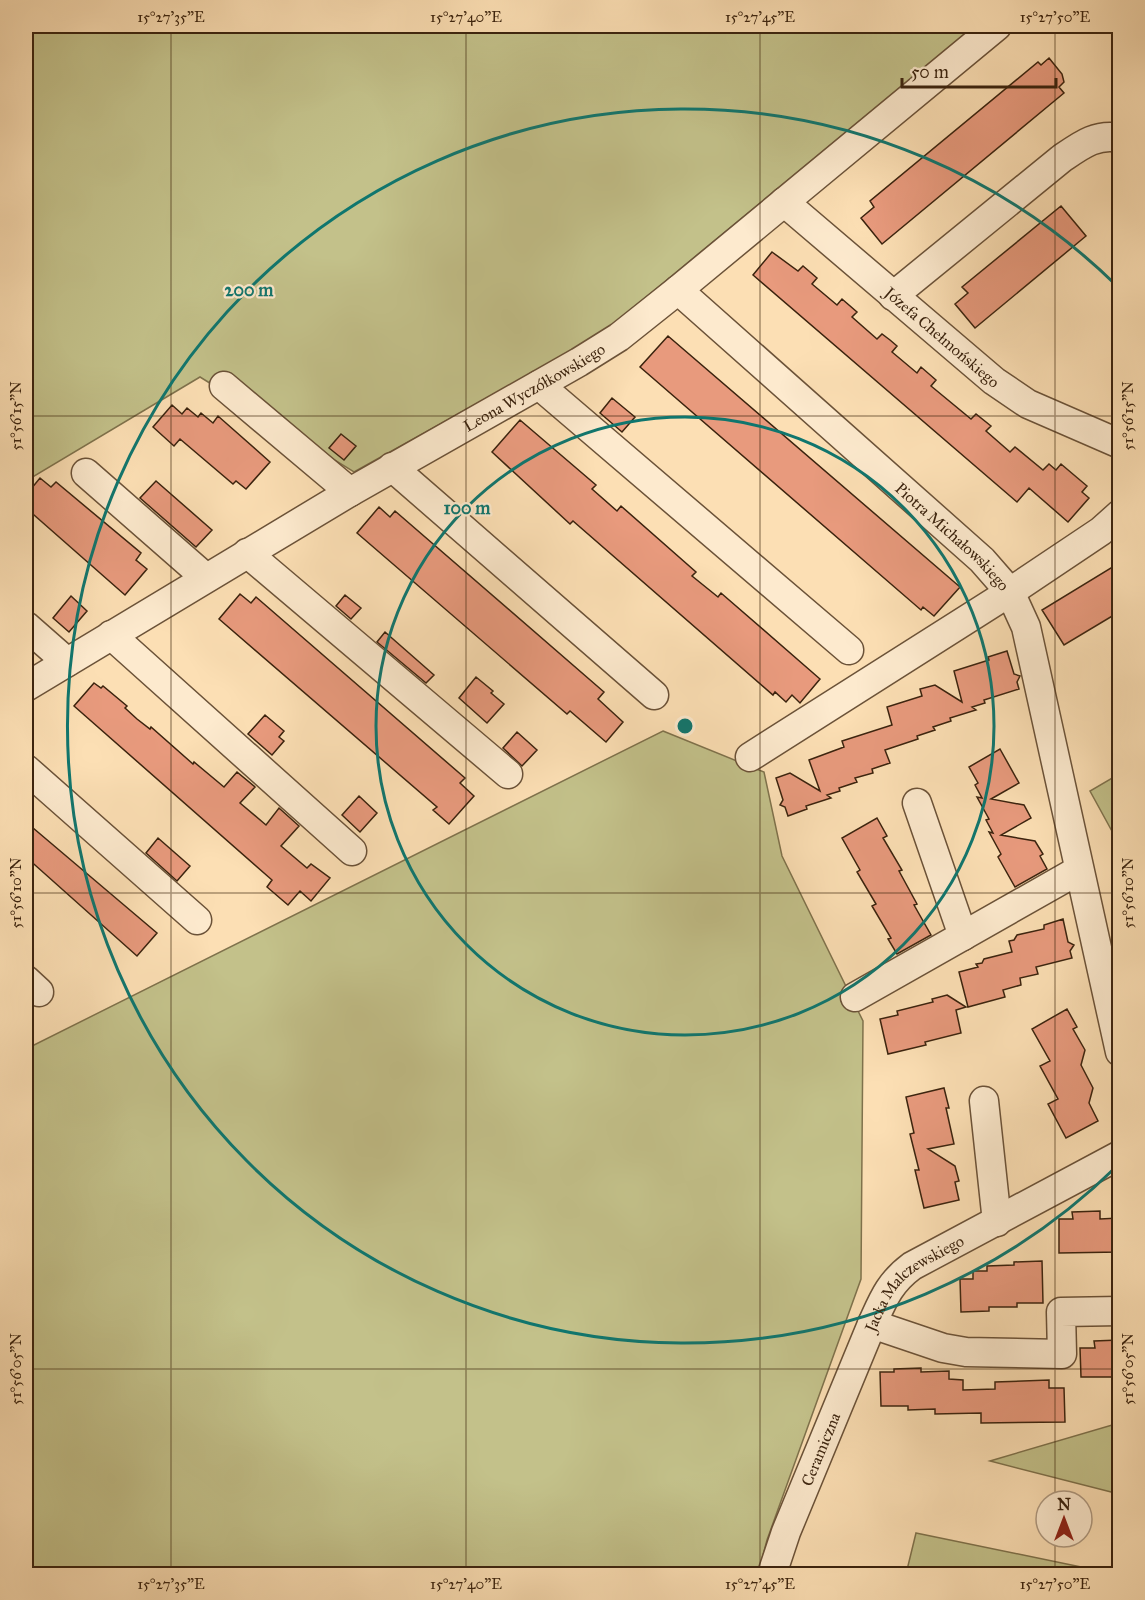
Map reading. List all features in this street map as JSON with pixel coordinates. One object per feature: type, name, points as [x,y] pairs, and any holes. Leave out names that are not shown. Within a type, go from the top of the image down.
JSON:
[{"type":"street","name":"Leona Wyczółkowskiego","points":[[26,687],[350,492],[539,386],[619,337],[998,26]]},
{"type":"street","points":[[893,296],[1061,159],[1084,143],[1098,137],[1119,138]]},
{"type":"street","name":"Józefa Chełmońskiego","points":[[784,202],[994,381],[1028,404],[1119,444]]},
{"type":"street","name":"Piotra Michałowskiego","points":[[678,290],[982,560],[1010,592],[1026,627],[1119,1052]]},
{"type":"street","points":[[224,386],[350,492]]},
{"type":"street","points":[[539,386],[849,650]]},
{"type":"street","points":[[392,468],[654,695]]},
{"type":"street","points":[[86,473],[206,578]]},
{"type":"street","points":[[750,757],[1010,592],[1101,531],[1119,514]]},
{"type":"street","points":[[247,553],[508,774]]},
{"type":"street","points":[[26,626],[67,662]]},
{"type":"street","points":[[111,635],[352,851]]},
{"type":"street","points":[[26,769],[197,920]]},
{"type":"street","points":[[917,803],[963,936]]},
{"type":"street","points":[[855,997],[1079,870]]},
{"type":"street","points":[[984,1101],[997,1222]]},
{"type":"street","name":"Jacka Malczewskiego","points":[[1119,1155],[912,1266],[898,1277],[887,1293],[872,1324],[943,1348],[966,1352],[1062,1354],[1061,1312],[1119,1311]]},
{"type":"street","name":"Ceramiczna","points":[[772,1575],[786,1532],[872,1324]]},
{"type":"shaded area","points":[[26,26],[975,26],[600,335],[354,472],[200,377],[26,481]]},
{"type":"shaded area","points":[[663,731],[764,772],[782,856],[863,1021],[861,1279],[767,1540],[758,1574],[26,1574],[26,1049]]},
{"type":"shaded area","points":[[1119,774],[1119,844],[1090,791]]},
{"type":"shaded area","points":[[1119,1423],[1119,1494],[990,1461]]},
{"type":"shaded area","points":[[916,1533],[1115,1574],[906,1574]]},
{"type":"building","points":[[1049,58],[1062,74],[1064,82],[1059,87],[1064,93],[882,244],[861,218],[874,207],[870,201],[1038,62],[1041,65]]},
{"type":"building","points":[[1061,206],[1086,236],[975,328],[955,304],[968,293],[962,287]]},
{"type":"building","points":[[772,252],[798,271],[803,266],[817,278],[812,284],[837,305],[842,299],[857,312],[852,317],[877,339],[882,334],[897,346],[892,352],[917,373],[921,367],[936,380],[931,386],[971,419],[976,414],[991,426],[986,431],[1010,452],[1015,447],[1043,470],[1049,464],[1056,470],[1061,464],[1087,486],[1082,492],[1089,498],[1068,522],[1029,488],[1017,502],[753,275]]},
{"type":"building","points":[[668,336],[960,587],[934,616],[923,607],[921,610],[640,367]]},
{"type":"building","points":[[612,398],[635,417],[622,432],[600,413]]},
{"type":"building","points":[[172,405],[182,414],[187,408],[198,417],[201,413],[213,423],[218,416],[270,462],[246,489],[236,481],[233,484],[180,439],[174,446],[153,427]]},
{"type":"building","points":[[520,420],[596,485],[592,489],[617,511],[621,506],[696,572],[692,576],[718,597],[721,593],[820,679],[800,703],[792,695],[786,702],[775,692],[773,695],[573,521],[570,524],[492,452]]},
{"type":"building","points":[[341,434],[356,446],[344,460],[329,448]]},
{"type":"building","points":[[40,478],[51,487],[56,482],[141,553],[136,560],[147,569],[125,595],[26,508],[26,495]]},
{"type":"building","points":[[156,481],[212,530],[196,547],[140,498]]},
{"type":"building","points":[[379,507],[390,517],[395,511],[604,692],[598,699],[623,722],[606,742],[570,711],[567,714],[357,533]]},
{"type":"building","points":[[1119,563],[1119,612],[1064,645],[1042,610]]},
{"type":"building","points":[[240,594],[251,603],[256,597],[465,778],[460,783],[474,796],[449,824],[433,810],[437,807],[219,619]]},
{"type":"building","points":[[345,595],[361,608],[351,619],[336,606]]},
{"type":"building","points":[[71,596],[87,611],[69,632],[53,618]]},
{"type":"building","points":[[385,632],[434,675],[426,683],[377,642]]},
{"type":"building","points":[[1007,651],[1014,674],[1020,676],[1017,682],[1019,689],[984,700],[985,703],[972,707],[976,710],[950,718],[951,721],[933,727],[935,730],[917,736],[918,739],[885,750],[890,763],[872,769],[873,773],[855,778],[857,782],[827,795],[831,798],[806,806],[807,809],[788,816],[785,807],[780,805],[783,800],[776,778],[790,773],[820,791],[809,760],[844,747],[842,741],[892,725],[887,707],[922,696],[920,689],[935,685],[962,702],[954,671],[989,660],[988,657]]},
{"type":"building","points":[[476,677],[504,704],[487,723],[459,698]]},
{"type":"building","points":[[94,683],[101,688],[103,686],[127,706],[125,708],[137,719],[150,729],[151,727],[193,764],[194,762],[224,787],[237,772],[255,787],[240,803],[266,825],[279,808],[299,826],[281,846],[307,868],[311,864],[330,878],[311,901],[300,891],[288,905],[267,887],[272,880],[74,706]]},
{"type":"building","points":[[265,715],[284,731],[279,737],[284,741],[272,755],[248,734]]},
{"type":"building","points":[[517,732],[537,750],[522,766],[503,748]]},
{"type":"building","points":[[1000,749],[1019,783],[991,799],[1024,805],[1031,818],[1001,835],[1035,841],[1043,854],[1040,856],[1047,869],[1015,887],[998,857],[1001,854],[989,832],[993,833],[986,820],[989,819],[977,797],[982,798],[975,785],[978,783],[969,767]]},
{"type":"building","points":[[359,796],[377,813],[360,832],[342,815]]},
{"type":"building","points":[[877,818],[887,836],[883,838],[902,870],[899,871],[917,904],[914,905],[931,935],[897,954],[888,939],[891,938],[872,906],[876,904],[857,872],[860,870],[842,838]]},
{"type":"building","points":[[26,822],[157,933],[137,956],[26,857]]},
{"type":"building","points":[[158,838],[190,866],[177,881],[146,853]]},
{"type":"building","points":[[1063,919],[1068,942],[1074,945],[1070,951],[1072,958],[1036,967],[1038,974],[1020,978],[1021,985],[1003,990],[1005,997],[968,1007],[959,972],[978,967],[976,964],[982,963],[984,959],[1012,952],[1009,941],[1014,940],[1017,935],[1044,929],[1044,925]]},
{"type":"building","points":[[947,995],[966,1007],[956,1010],[961,1033],[925,1042],[926,1045],[888,1054],[880,1019],[898,1015],[897,1011],[933,1002],[932,999]]},
{"type":"building","points":[[1067,1009],[1077,1027],[1073,1029],[1085,1050],[1081,1065],[1093,1088],[1089,1103],[1098,1121],[1066,1138],[1048,1104],[1058,1099],[1040,1066],[1050,1061],[1032,1029]]},
{"type":"building","points":[[944,1088],[954,1144],[928,1149],[955,1166],[959,1181],[955,1182],[959,1200],[924,1208],[915,1170],[919,1170],[910,1134],[914,1133],[906,1097]]},
{"type":"building","points":[[1100,1211],[1100,1219],[1119,1218],[1119,1252],[1059,1253],[1059,1219],[1073,1219],[1072,1212]]},
{"type":"building","points":[[1042,1261],[1043,1303],[1017,1303],[1017,1307],[989,1307],[989,1311],[961,1312],[960,1279],[973,1279],[973,1271],[987,1271],[987,1266]]},
{"type":"building","points":[[1119,1340],[1119,1377],[1081,1377],[1080,1348],[1095,1348],[1094,1341]]},
{"type":"building","points":[[921,1368],[921,1372],[949,1371],[949,1379],[963,1380],[963,1390],[995,1389],[995,1382],[1049,1380],[1049,1388],[1064,1388],[1065,1422],[981,1423],[981,1413],[935,1414],[935,1409],[908,1410],[908,1406],[881,1406],[880,1372]]}]
